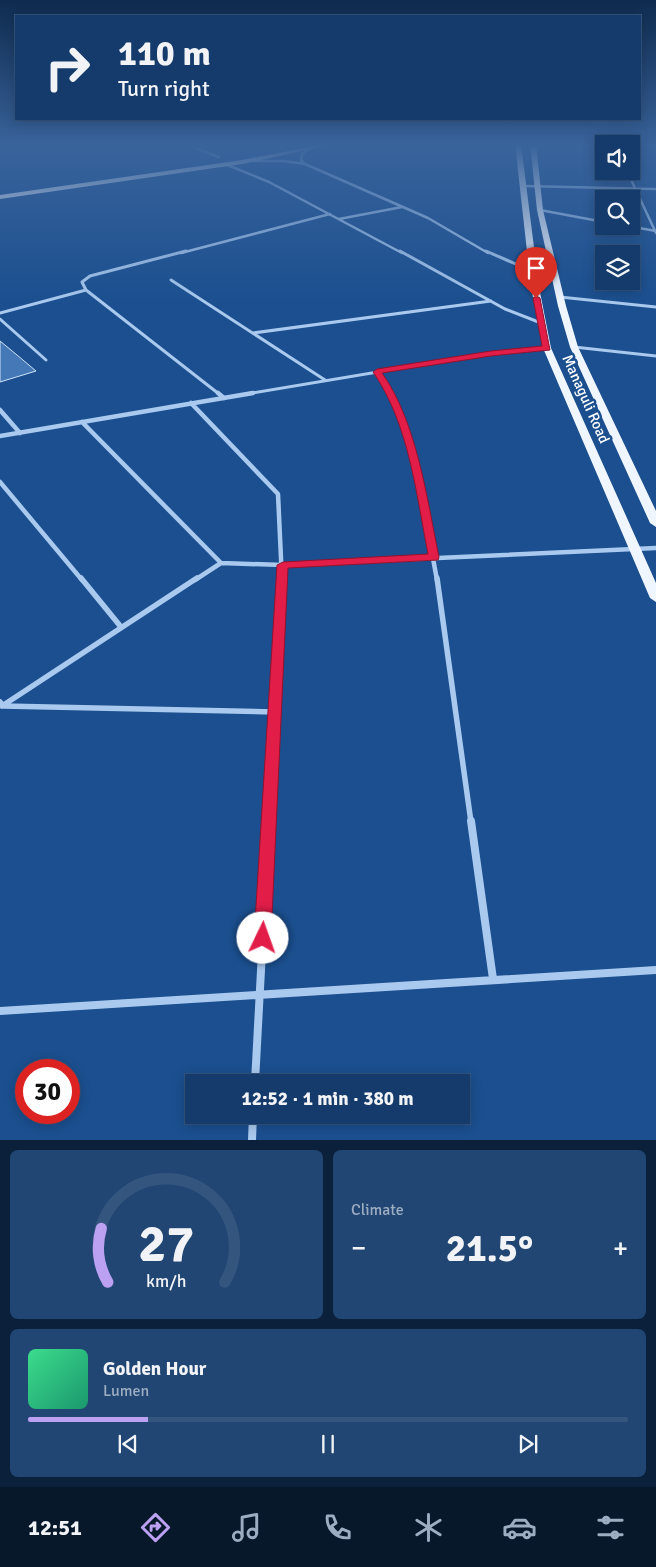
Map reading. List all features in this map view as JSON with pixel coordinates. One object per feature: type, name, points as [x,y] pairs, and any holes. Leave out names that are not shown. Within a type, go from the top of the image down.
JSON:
[{"type":"main road","name":"Managuli Road","points":[[524,197],[541,323],[547,348],[656,598]]},
{"type":"main road","name":"Managuli Road","points":[[539,197],[540,210],[574,348],[656,523]]},
{"type":"street","points":[[297,197],[491,301],[541,323]]},
{"type":"street","points":[[381,197],[428,218],[498,258],[534,272]]},
{"type":"street","points":[[639,197],[656,232]]},
{"type":"street","points":[[339,219],[403,207]]},
{"type":"street","points":[[540,210],[595,220]]},
{"type":"street","points":[[224,398],[86,290],[82,282],[90,276],[330,214]]},
{"type":"street","points":[[640,229],[656,232]]},
{"type":"street","points":[[170,280],[326,380]]},
{"type":"street","points":[[0,313],[86,290]]},
{"type":"street","points":[[560,297],[656,307]]},
{"type":"street","points":[[253,333],[491,301]]},
{"type":"street","points":[[0,319],[46,360]]},
{"type":"street","points":[[0,436],[491,353],[547,348]]},
{"type":"street","points":[[574,348],[656,356]]},
{"type":"street","points":[[377,372],[390,390],[415,461],[434,557],[493,979]]},
{"type":"street","points":[[191,403],[278,494],[283,565],[255,1074]]},
{"type":"street","points":[[0,410],[20,433]]},
{"type":"street","points":[[82,422],[221,563]]},
{"type":"street","points":[[0,482],[121,627]]},
{"type":"street","points":[[1,705],[221,563],[283,565],[656,548]]},
{"type":"street","points":[[1,705],[274,712]]},
{"type":"street","points":[[0,1011],[656,970]]},
{"type":"street","points":[[252,1140],[253,1124]]},
{"type":"building","points":[[0,341],[17,355],[36,371],[0,382]]},
{"type":"route","points":[[263,938],[283,565],[434,557],[415,461],[390,390],[377,372],[491,353],[547,348],[536,298]]}]
